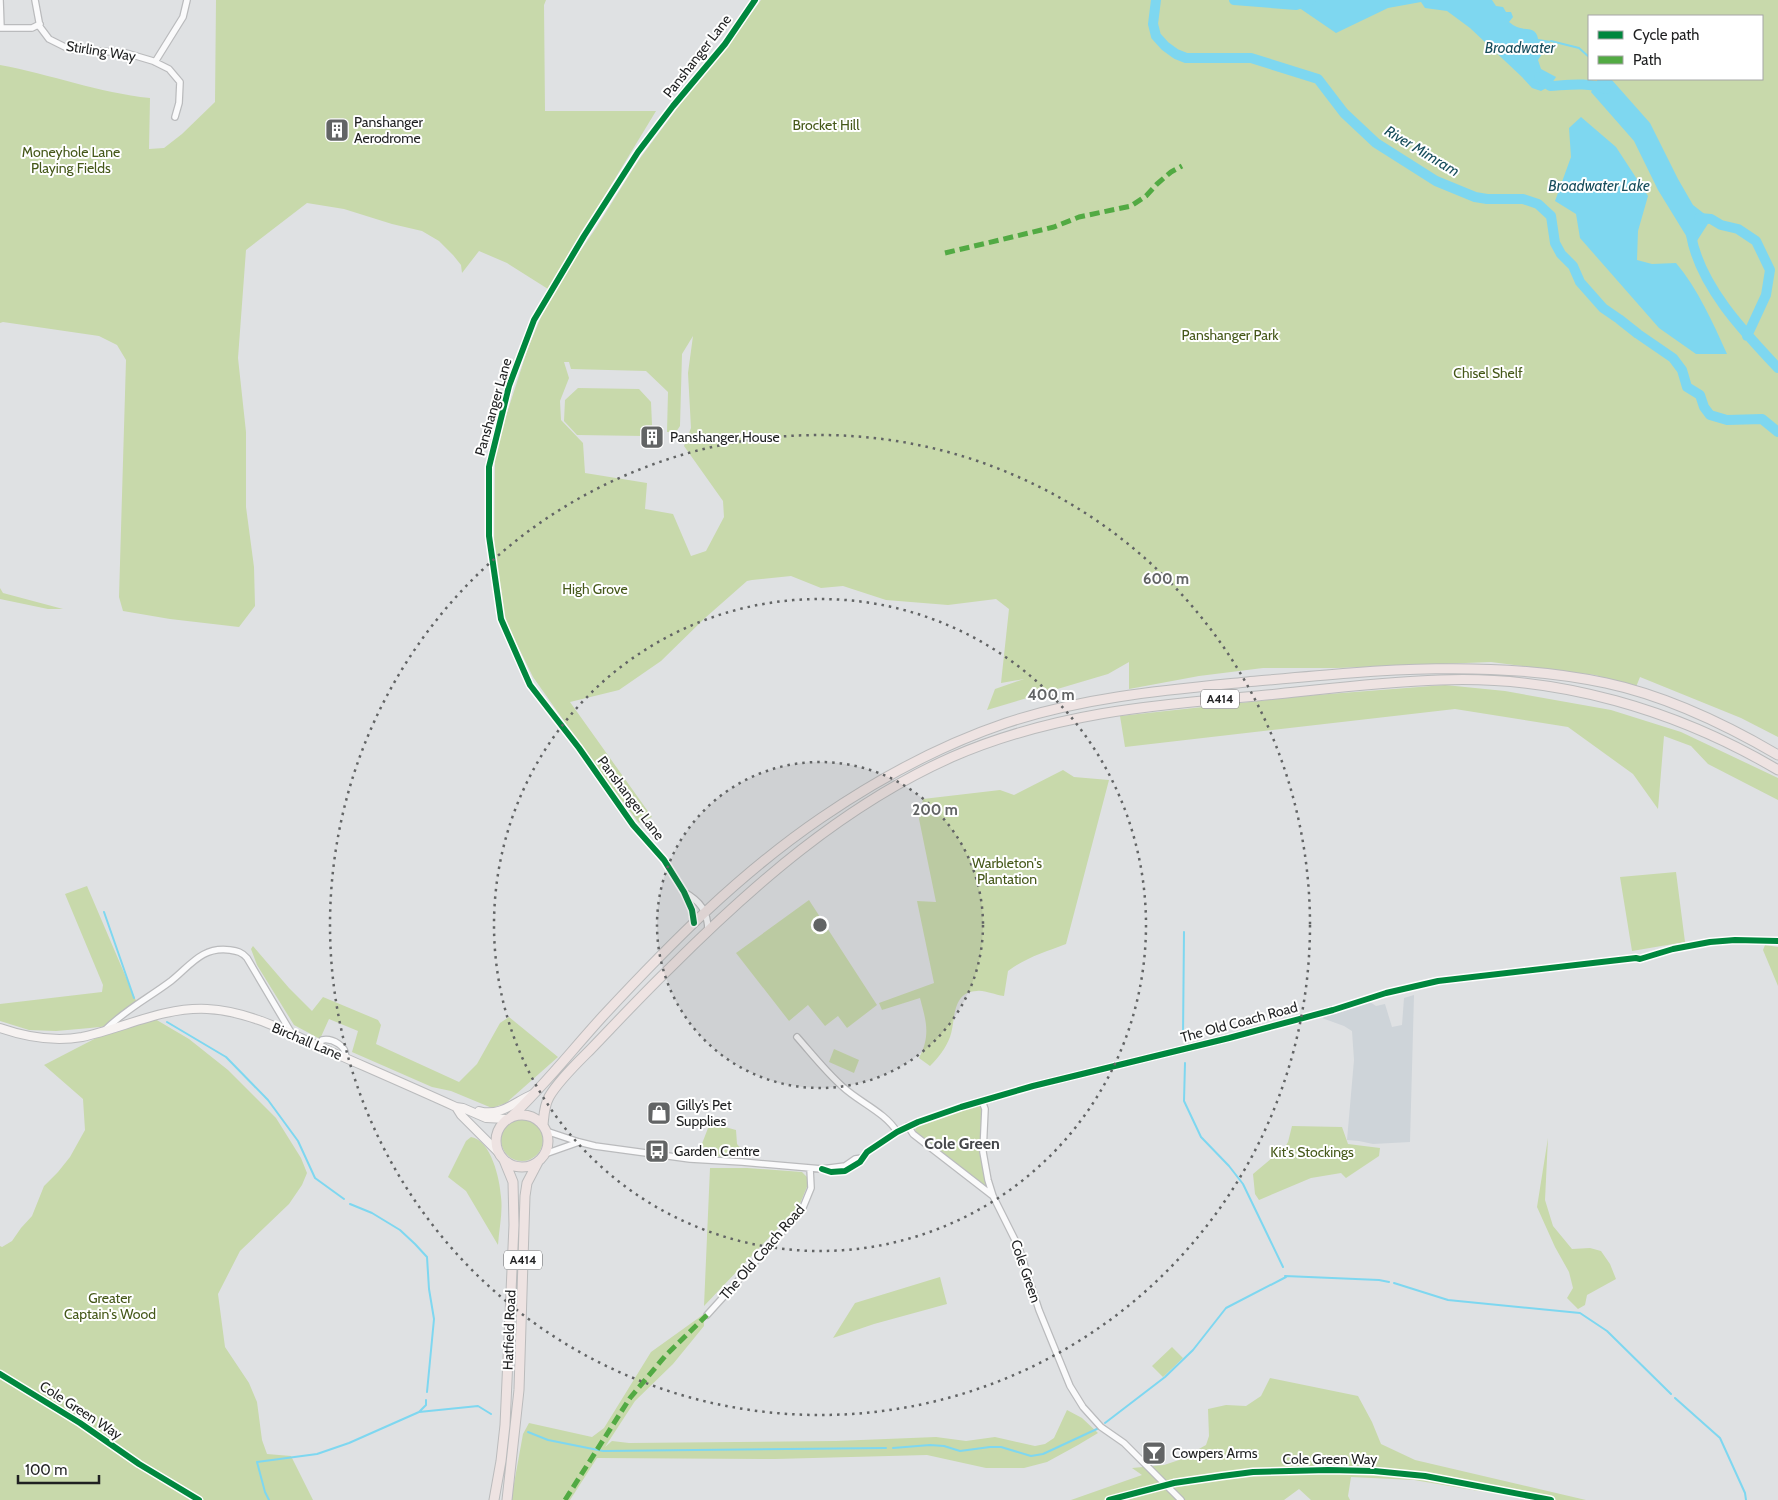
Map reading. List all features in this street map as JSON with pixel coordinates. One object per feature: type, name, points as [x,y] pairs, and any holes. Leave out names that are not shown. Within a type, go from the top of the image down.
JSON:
[{"type":"highway","name":"A414","points":[[508,1118],[538,1091],[602,1018],[694,923],[746,874],[823,816],[885,779],[944,748],[1008,722],[1084,703],[1136,694],[1309,676],[1432,668],[1473,668],[1528,672],[1608,684],[1638,692],[1717,722],[1778,755]]},
{"type":"highway","name":"A414","points":[[545,1128],[544,1110],[551,1095],[580,1060],[648,989],[748,893],[792,856],[885,792],[952,757],[1013,734],[1088,715],[1131,708],[1348,686],[1433,680],[1484,680],[1525,683],[1629,704],[1670,717],[1722,740],[1778,770]]},
{"type":"highway","points":[[525,1114],[532,1116],[545,1128],[548,1138],[545,1154],[538,1162],[530,1166],[512,1165],[504,1160],[498,1152],[496,1138],[501,1124],[508,1118],[525,1114]]},
{"type":"highway","name":"Hatfield Road","points":[[494,1500],[501,1461],[504,1425],[514,1225],[513,1182],[504,1160]]},
{"type":"highway","name":"Hatfield Road","points":[[506,1500],[519,1390],[525,1196],[527,1183],[538,1162]]},
{"type":"main road","name":"Birchall Lane","points":[[0,1028],[29,1037],[44,1039],[81,1037],[151,1016],[184,1010],[229,1011],[254,1018],[292,1034],[459,1108],[486,1118],[508,1118]]},
{"type":"main road","points":[[459,1108],[488,1113],[498,1112],[538,1091]]},
{"type":"main road","name":"Birchall Lane","points":[[459,1108],[461,1115],[498,1152]]},
{"type":"street","points":[[0,0],[0,28],[32,28],[40,24]]},
{"type":"street","name":"Stirling Way","points":[[35,0],[40,24],[49,39],[69,49],[126,53],[156,62],[183,17],[187,0]]},
{"type":"street","name":"Panshanger Lane","points":[[694,923],[692,910],[684,892],[664,860],[633,825],[579,748],[530,685],[501,619],[489,536],[489,467],[509,386],[534,320],[584,236],[638,152],[673,106],[725,44],[755,0]]},
{"type":"street","points":[[156,62],[169,69],[180,82],[176,117]]},
{"type":"street","name":"Panshanger Lane","points":[[684,892],[702,905],[705,912]]},
{"type":"street","points":[[705,912],[708,919],[708,931]]},
{"type":"street","name":"The Old Coach Road","points":[[708,1314],[802,1210],[811,1188],[810,1168],[822,1169],[845,1166],[855,1159],[862,1158],[897,1132],[940,1114],[1052,1082],[1229,1038],[1333,1010],[1386,993],[1438,981],[1636,958],[1647,954],[1652,955],[1710,942],[1735,940],[1778,941]]},
{"type":"street","points":[[105,1030],[120,1015],[171,981],[188,964],[212,951],[224,950],[243,953],[292,1034]]},
{"type":"street","points":[[797,1038],[827,1072],[843,1087],[886,1119],[897,1132]]},
{"type":"street","name":"Cole Green","points":[[982,1101],[984,1109],[982,1143],[984,1164],[993,1196],[1009,1224],[1019,1248],[1042,1318],[1070,1386],[1083,1407],[1104,1431],[1124,1443],[1181,1500]]},
{"type":"street","points":[[908,1126],[913,1134],[993,1196]]},
{"type":"street","points":[[545,1128],[579,1142],[680,1158],[810,1168]]},
{"type":"street","points":[[545,1154],[579,1142]]},
{"type":"shaded area","points":[[1414,995],[1410,1142],[1373,1144],[1347,1140],[1354,1060],[1352,1031],[1322,1018],[1370,1002],[1376,1006],[1385,1004],[1392,1027],[1402,1025],[1404,998]]},
{"type":"green space","name":"Moneyhole Lane Playing Fields","points":[[216,0],[546,0],[544,5],[545,111],[656,111],[548,289],[507,263],[479,251],[462,273],[461,265],[453,255],[439,241],[422,231],[344,209],[307,203],[246,250],[238,358],[246,432],[246,507],[254,567],[255,606],[239,627],[170,619],[123,611],[119,597],[126,360],[117,345],[99,336],[0,323],[0,65],[93,88],[150,98],[149,149],[164,148],[182,134],[215,102]]},
{"type":"green space","name":"Panshanger Park","points":[[761,0],[1778,0],[1778,737],[1741,718],[1640,677],[1636,687],[1595,675],[1491,662],[1337,668],[1263,668],[1199,676],[1129,689],[1129,662],[1108,674],[987,710],[995,689],[1024,679],[1001,683],[1009,609],[996,599],[948,605],[886,600],[843,586],[821,588],[791,576],[747,581],[705,618],[661,661],[619,690],[570,702],[652,817],[639,823],[600,772],[533,677],[505,620],[496,581],[494,553],[495,458],[504,422],[528,348],[541,317],[570,266],[638,161],[678,107],[725,50]],"holes":[[[693,336],[688,373],[691,428],[684,446],[723,501],[724,517],[706,551],[691,556],[673,514],[645,509],[647,483],[585,473],[583,443],[561,420],[560,401],[569,378],[564,362],[569,362],[571,369],[646,371],[668,392],[667,432],[676,432],[680,426],[682,354]]]},
{"type":"green space","points":[[578,388],[639,389],[651,402],[652,425],[644,436],[577,435],[564,421],[565,400]]},
{"type":"green space","points":[[0,588],[3,593],[63,609],[48,609],[0,599]]},
{"type":"green space","points":[[1445,685],[1505,691],[1611,710],[1681,732],[1778,778],[1778,800],[1708,764],[1691,746],[1664,736],[1658,809],[1633,774],[1568,727],[1455,709],[1125,747],[1120,716],[1303,696]]},
{"type":"green space","name":"Warbleton's Plantation","points":[[1063,770],[1074,777],[1109,780],[1066,944],[1028,959],[1008,971],[1004,996],[980,991],[963,996],[956,1008],[948,1041],[930,1066],[919,1058],[926,1035],[920,998],[882,1010],[879,1003],[934,983],[917,901],[936,902],[919,819],[923,799],[1000,790],[1014,795]]},
{"type":"green space","points":[[1676,872],[1685,942],[1632,951],[1620,877]]},
{"type":"green space","points":[[87,886],[137,1003],[109,1026],[56,1031],[29,1030],[0,1021],[0,1004],[102,992],[103,985],[65,894]]},
{"type":"green space","points":[[809,900],[877,1005],[847,1028],[838,1016],[825,1026],[808,1005],[789,1021],[736,953]]},
{"type":"green space","points":[[1765,945],[1778,947],[1778,986],[1763,950]]},
{"type":"green space","points":[[253,946],[289,988],[312,1011],[323,997],[378,1020],[381,1025],[376,1044],[459,1082],[477,1064],[500,1023],[509,1017],[558,1057],[506,1103],[492,1108],[451,1091],[432,1087],[352,1052],[358,1031],[329,1019],[320,1039],[294,1025],[257,965],[251,949]]},
{"type":"green space","name":"Greater Captain's Wood","points":[[155,1019],[189,1039],[228,1070],[276,1118],[301,1158],[307,1173],[302,1185],[289,1204],[240,1251],[218,1294],[225,1347],[249,1383],[257,1402],[262,1440],[267,1454],[291,1456],[313,1500],[202,1500],[140,1463],[83,1420],[0,1371],[0,1246],[2,1247],[12,1241],[32,1216],[44,1186],[70,1157],[85,1130],[83,1099],[44,1065],[102,1035]]},
{"type":"green space","points":[[834,1049],[859,1060],[854,1073],[829,1062]]},
{"type":"green space","points":[[979,1105],[983,1110],[981,1157],[987,1189],[919,1136],[915,1130],[917,1126]]},
{"type":"green space","points":[[518,1119],[526,1119],[537,1125],[543,1140],[537,1155],[526,1161],[518,1161],[507,1155],[501,1144],[501,1136],[507,1125]]},
{"type":"green space","points":[[710,1123],[736,1130],[737,1144],[743,1151],[744,1156],[722,1157],[698,1154]]},
{"type":"green space","name":"Kit's Stockings","points":[[1292,1126],[1342,1127],[1348,1144],[1380,1148],[1379,1156],[1346,1178],[1341,1173],[1311,1178],[1259,1200],[1255,1194],[1253,1174],[1285,1147]]},
{"type":"green space","points":[[471,1137],[484,1145],[496,1171],[501,1203],[498,1245],[466,1191],[448,1177],[466,1141]]},
{"type":"green space","points":[[1548,1138],[1545,1200],[1553,1226],[1572,1249],[1590,1248],[1601,1251],[1610,1264],[1616,1279],[1587,1295],[1585,1305],[1578,1309],[1567,1298],[1573,1288],[1569,1272],[1555,1247],[1537,1207]]},
{"type":"green space","points":[[710,1168],[747,1168],[802,1172],[809,1182],[799,1206],[704,1306]]},
{"type":"green space","points":[[940,1277],[947,1304],[874,1324],[833,1338],[855,1303]]},
{"type":"green space","points":[[704,1314],[704,1326],[673,1364],[635,1401],[605,1447],[612,1441],[629,1443],[836,1441],[936,1437],[966,1441],[995,1437],[1035,1446],[1045,1444],[1054,1438],[1067,1410],[1082,1418],[1098,1433],[1047,1462],[1024,1468],[986,1468],[927,1455],[775,1459],[597,1458],[570,1500],[511,1500],[523,1434],[529,1423],[592,1437],[604,1428],[651,1352]]},
{"type":"green space","points":[[1172,1347],[1183,1358],[1163,1377],[1152,1366]]},
{"type":"green space","points":[[0,1377],[79,1426],[138,1467],[195,1500],[0,1500]]},
{"type":"green space","points":[[1270,1378],[1358,1396],[1381,1444],[1415,1460],[1586,1500],[1532,1500],[1414,1480],[1351,1477],[1348,1496],[1350,1500],[1311,1500],[1299,1489],[1284,1500],[1071,1500],[1142,1475],[1132,1468],[1164,1465],[1179,1460],[1206,1445],[1209,1436],[1208,1409],[1226,1405],[1246,1406],[1261,1396]]},
{"type":"water","name":"Broadwater","points":[[1299,0],[1492,0],[1496,6],[1503,7],[1506,12],[1511,12],[1513,17],[1509,22],[1513,25],[1535,32],[1538,39],[1551,41],[1538,60],[1541,69],[1556,77],[1550,86],[1541,91],[1532,88],[1470,28],[1447,11],[1425,8],[1421,2],[1388,8],[1336,33],[1295,5]]},
{"type":"water","points":[[1597,80],[1612,80],[1650,123],[1693,205],[1711,219],[1693,247],[1658,190],[1634,141],[1591,92]]},
{"type":"water","name":"Broadwater Lake","points":[[1581,117],[1616,147],[1648,196],[1638,231],[1637,260],[1652,264],[1676,263],[1711,318],[1727,354],[1696,354],[1659,328],[1580,238],[1576,214],[1555,201],[1571,157],[1569,128]]},
{"type":"waterway","name":"River Mimram","points":[[1156,0],[1153,24],[1156,36],[1176,54],[1186,58],[1251,58],[1318,79],[1344,113],[1376,143],[1436,181],[1475,197],[1523,199],[1538,204],[1551,216],[1555,243],[1561,254],[1573,266],[1580,282],[1603,308],[1673,358],[1682,370],[1687,387],[1700,395],[1704,407],[1710,415],[1727,420],[1762,419],[1778,432]]},
{"type":"waterway","name":"River Mimram","points":[[1234,0],[1296,5],[1311,0]]},
{"type":"waterway","points":[[1551,41],[1579,48],[1588,56]]},
{"type":"waterway","name":"River Mimram","points":[[1539,77],[1550,86],[1585,85],[1606,89]]},
{"type":"waterway","name":"River Mimram","points":[[1699,218],[1711,219],[1721,225],[1738,229],[1756,241],[1770,270],[1766,295],[1747,336]]},
{"type":"waterway","name":"River Mimram","points":[[1691,235],[1696,254],[1704,272],[1725,307],[1778,368]]},
{"type":"waterway","points":[[104,912],[134,998]]},
{"type":"waterway","points":[[1183,1037],[1184,932]]},
{"type":"waterway","points":[[167,1022],[226,1057],[268,1100],[298,1141],[315,1178],[344,1199]]},
{"type":"waterway","points":[[1185,1063],[1184,1101],[1201,1137],[1229,1166],[1243,1184],[1283,1267]]},
{"type":"waterway","points":[[350,1204],[372,1213],[400,1230],[427,1257],[429,1289],[434,1319],[427,1392]]},
{"type":"waterway","points":[[1285,1276],[1389,1282]]},
{"type":"waterway","points":[[1105,1423],[1165,1377],[1193,1350],[1226,1308],[1286,1277]]},
{"type":"waterway","points":[[1394,1283],[1448,1300],[1580,1313],[1607,1331],[1671,1394]]},
{"type":"waterway","points":[[1675,1398],[1720,1438],[1745,1493],[1746,1500]]},
{"type":"waterway","points":[[426,1400],[426,1405],[419,1412],[478,1406],[491,1414]]},
{"type":"waterway","points":[[269,1500],[257,1462],[317,1454],[349,1443],[419,1412]]},
{"type":"waterway","points":[[893,1448],[930,1445],[944,1446],[960,1451],[1001,1447],[1031,1456],[1043,1454],[1099,1428]]},
{"type":"waterway","points":[[528,1432],[548,1440],[603,1451],[886,1448]]},
{"type":"marked path","points":[[945,253],[1054,227],[1079,217],[1131,206],[1146,196],[1171,172],[1182,166]]},
{"type":"marked path","points":[[565,1500],[630,1398],[666,1355],[707,1315]]},
{"type":"cycle path","points":[[694,923],[692,910],[684,892],[664,860],[633,825],[579,748],[530,685],[501,619],[489,536],[489,467],[509,386],[534,320],[584,236],[638,152],[673,106],[725,44],[755,0]]},
{"type":"cycle path","points":[[822,1169],[831,1172],[845,1171],[860,1162],[867,1152],[897,1132],[918,1122],[961,1107],[1033,1086],[1229,1038],[1333,1010],[1386,993],[1438,981],[1640,959],[1673,949],[1710,942],[1735,940],[1778,941]]},
{"type":"cycle path","name":"Cole Green Way","points":[[0,1374],[80,1423],[139,1464],[199,1500]]},
{"type":"cycle path","name":"Cole Green Way","points":[[1109,1500],[1174,1483],[1222,1476],[1253,1472],[1328,1470],[1374,1471],[1425,1476],[1551,1500]]},
{"type":"place","name":"Panshanger Aerodrome","points":[[337,130]]},
{"type":"place","name":"Panshanger House","points":[[652,437]]},
{"type":"place","name":"Gilly’s Pet Supplies","points":[[659,1113]]},
{"type":"place","name":"Garden Centre","points":[[657,1151]]},
{"type":"place","name":"Cowpers Arms","points":[[1154,1453]]},
{"type":"district","name":"Cole Green","points":[[962,1143]]},
{"type":"park label","name":"Brocket Hill","points":[[826,125]]},
{"type":"park label","name":"Chisel Shelf","points":[[1488,373]]},
{"type":"park label","name":"High Grove","points":[[595,589]]}]
